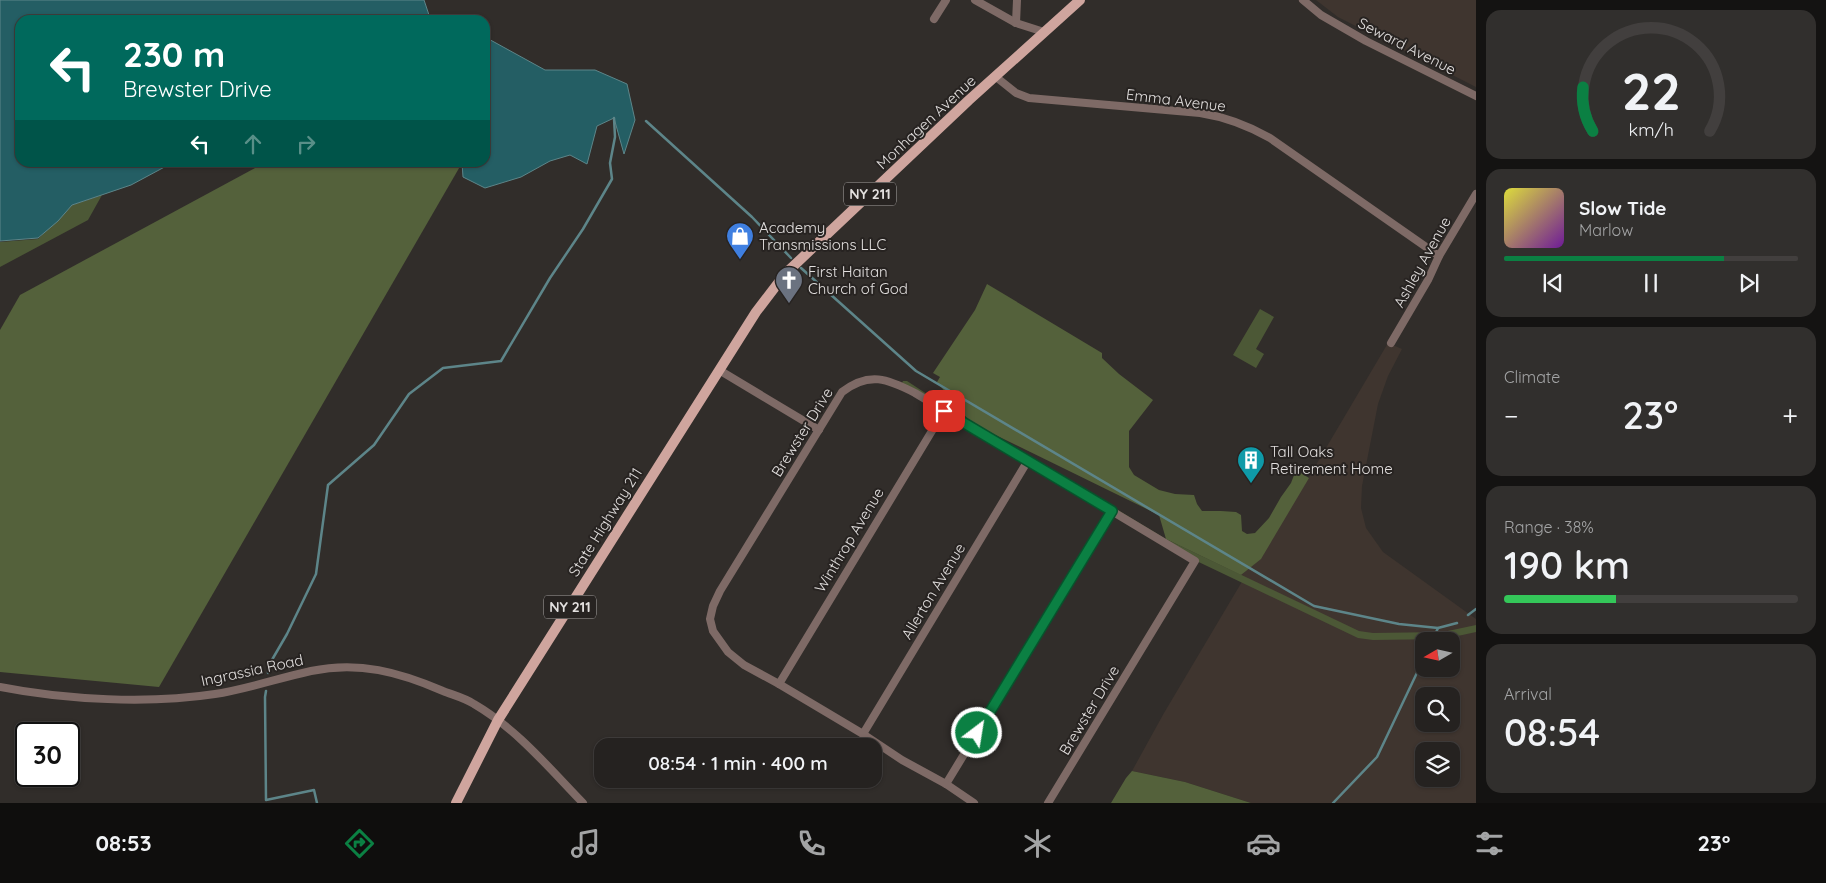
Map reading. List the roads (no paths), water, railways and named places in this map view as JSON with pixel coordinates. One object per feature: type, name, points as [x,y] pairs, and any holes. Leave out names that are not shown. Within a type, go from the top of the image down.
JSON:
[{"type":"main road","name":"Monhagen Avenue","points":[[691,414],[756,312],[785,274],[1080,0]]},
{"type":"main road","name":"State Highway 211","points":[[456,803],[498,720],[691,414]]},
{"type":"street","points":[[975,0],[1016,23],[1044,32]]},
{"type":"street","points":[[1016,23],[1017,0]]},
{"type":"street","name":"Seward Avenue","points":[[1303,0],[1321,15],[1345,30],[1476,96]]},
{"type":"street","points":[[934,19],[944,2]]},
{"type":"street","name":"Emma Avenue","points":[[996,77],[1016,93],[1029,98],[1200,114],[1221,117],[1245,125],[1270,138],[1439,256]]},
{"type":"street","name":"Ashley Avenue","points":[[1392,343],[1428,280],[1439,256],[1476,194]]},
{"type":"street","points":[[719,370],[819,430]]},
{"type":"street","name":"Brewster Drive","points":[[974,803],[863,734],[744,665],[728,652],[713,631],[710,619],[713,606],[720,591],[842,392],[852,384],[870,379],[898,384],[1195,560],[1048,803]]},
{"type":"street","name":"Winthrop Avenue","points":[[779,684],[944,411]]},
{"type":"street","name":"Allerton Avenue","points":[[863,734],[1027,462]]},
{"type":"street","points":[[946,784],[1112,511]]},
{"type":"street","name":"Ingrassia Road","points":[[0,687],[52,695],[100,698],[165,698],[222,692],[312,671],[340,667],[373,668],[420,681],[473,704],[498,720],[518,737],[583,803]]},
{"type":"water","points":[[0,0],[424,0],[429,15],[15,15],[15,167],[165,167],[131,185],[72,205],[58,221],[38,238],[0,241]]},
{"type":"water","points":[[490,40],[545,70],[595,70],[627,84],[635,120],[624,154],[614,118],[597,126],[587,164],[570,155],[550,161],[521,177],[485,188],[463,177],[462,167],[490,167]]},
{"type":"waterway","points":[[268,673],[269,665],[287,634],[316,574],[328,485],[374,445],[409,394],[443,368],[501,361],[612,179],[610,163],[615,137],[614,118]]},
{"type":"waterway","points":[[646,121],[752,217],[791,258]]},
{"type":"waterway","points":[[801,268],[916,371],[1314,606],[1399,624],[1438,628],[1457,623]]},
{"type":"waterway","points":[[1468,615],[1476,609]]},
{"type":"waterway","points":[[1436,632],[1438,628]]},
{"type":"waterway","points":[[1333,803],[1377,757],[1415,677]]},
{"type":"waterway","points":[[266,691],[266,800],[314,790],[317,803]]},
{"type":"place","name":"Academy Transmissions LLC","points":[[740,260]]},
{"type":"place","name":"First Haitan Church of God","points":[[789,304]]},
{"type":"place","name":"Tall Oaks Retirement Home","points":[[1251,484]]}]
